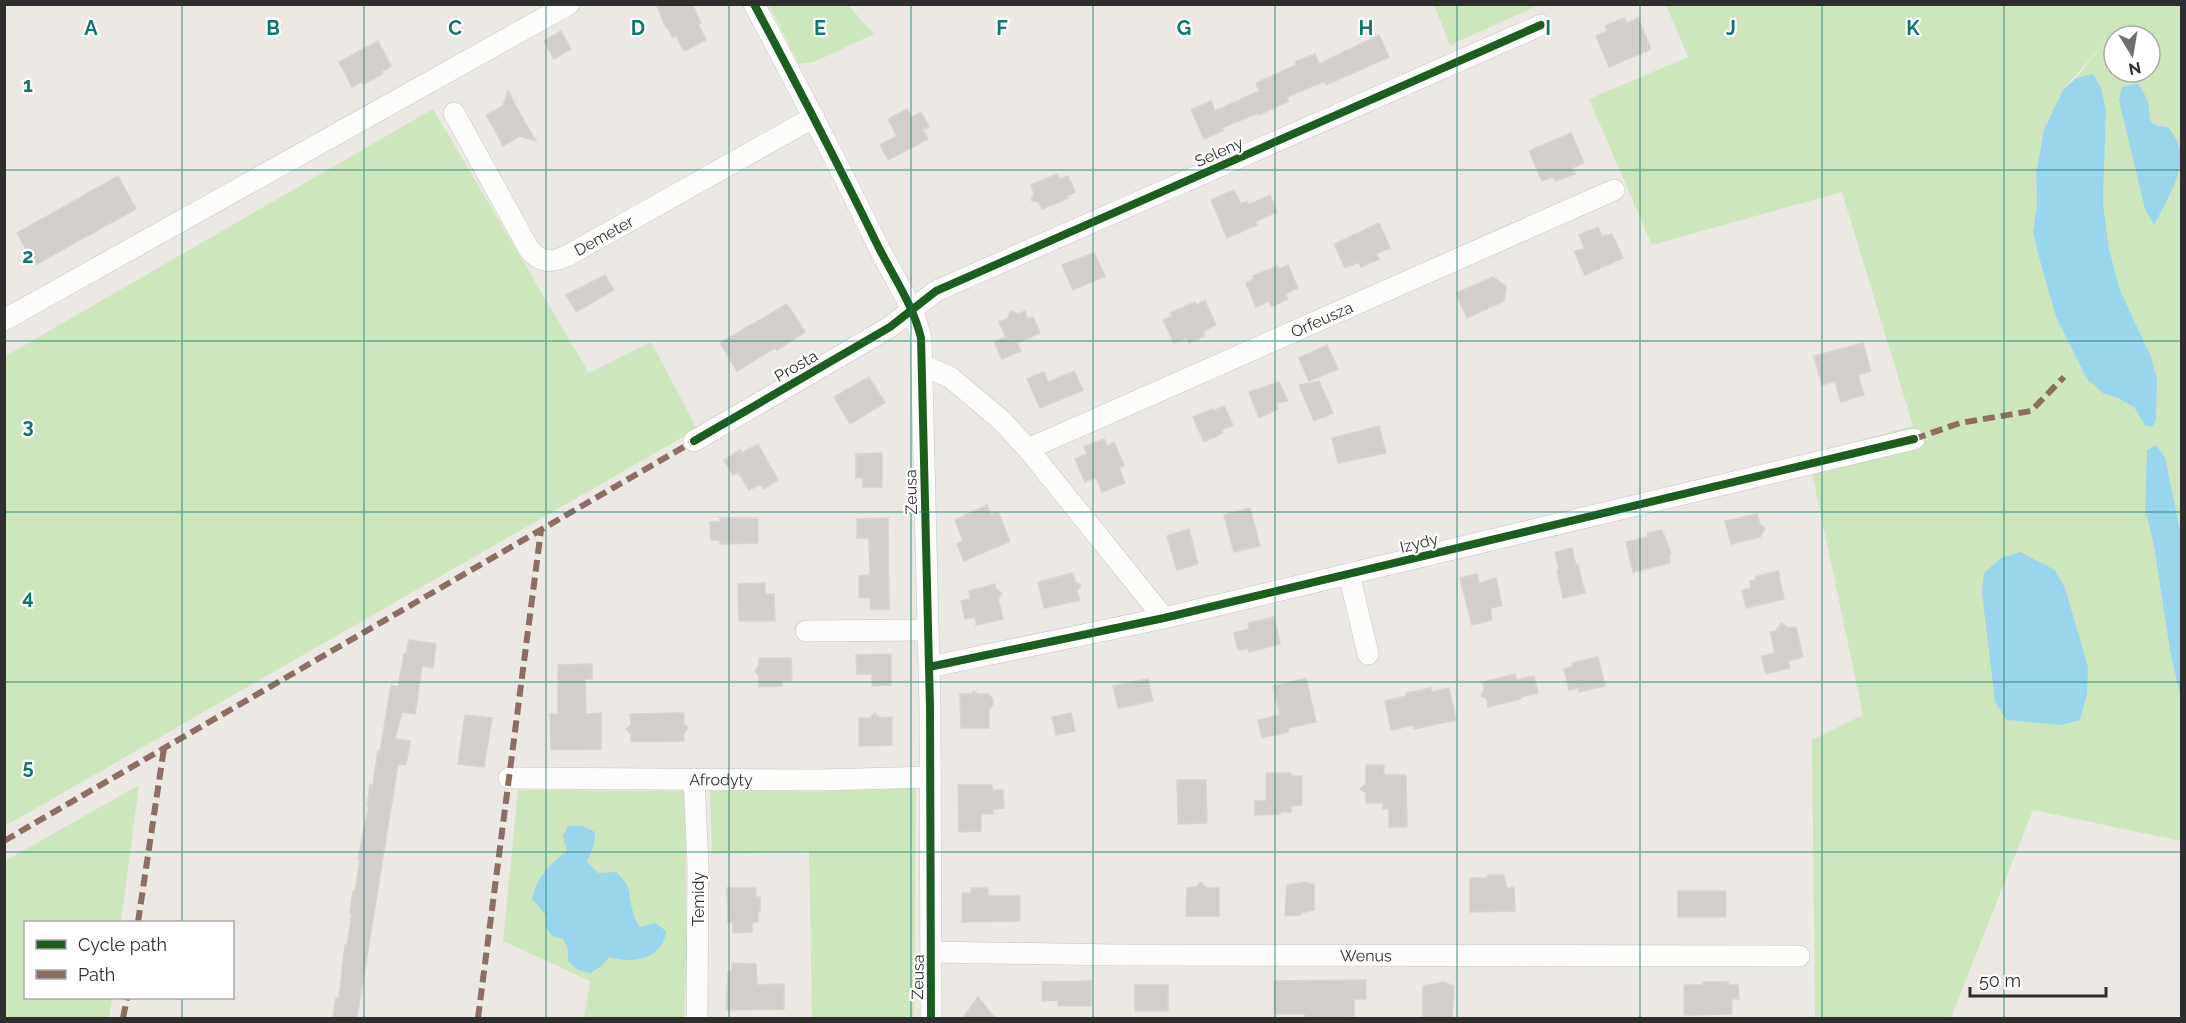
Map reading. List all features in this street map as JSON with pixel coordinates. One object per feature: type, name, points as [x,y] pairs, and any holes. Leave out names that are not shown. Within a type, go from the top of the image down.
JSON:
[{"type":"street","points":[[4,320],[569,4]]},
{"type":"street","name":"Zeusa","points":[[753,4],[814,117],[911,311],[921,338],[931,777],[931,1018]]},
{"type":"street","name":"Seleny","points":[[911,311],[936,291],[1541,26]]},
{"type":"street","name":"Demeter","points":[[454,113],[529,249],[534,256],[549,262],[567,256],[814,117]]},
{"type":"street","name":"Orfeusza","points":[[1028,449],[1614,190]]},
{"type":"street","name":"Prosta","points":[[694,441],[890,327],[911,311]]},
{"type":"street","points":[[922,365],[940,371],[1001,420],[1028,449],[1164,618]]},
{"type":"street","name":"Izydy","points":[[929,668],[1164,618],[1914,439]]},
{"type":"street","points":[[1349,574],[1368,654]]},
{"type":"street","points":[[806,631],[927,630]]},
{"type":"street","name":"Afrodyty","points":[[509,778],[820,780],[931,777]]},
{"type":"street","name":"Temidy","points":[[694,779],[698,865],[697,1018]]},
{"type":"street","name":"Wenus","points":[[932,951],[1116,955],[1799,956]]},
{"type":"green space","points":[[769,5],[848,5],[874,34],[814,62],[799,64]]},
{"type":"green space","points":[[1434,5],[1539,5],[1450,45]]},
{"type":"green space","points":[[1666,5],[2181,5],[2181,154],[2180,145],[2151,121],[2148,115],[2148,103],[2138,84],[2162,84],[2162,24],[2102,24],[2102,46],[2063,90],[2044,129],[2036,174],[2037,204],[2033,231],[2056,317],[2087,379],[2104,394],[2134,407],[2145,426],[2153,427],[2156,420],[2157,380],[2152,359],[2120,290],[2109,249],[2103,203],[2106,112],[2093,74],[2076,78],[2102,46],[2102,84],[2138,84],[2131,151],[2154,225],[2181,163],[2181,534],[2165,457],[2156,445],[2147,451],[2145,509],[2154,546],[2170,651],[2181,700],[2181,841],[2033,810],[1951,1018],[1815,1018],[1812,740],[1863,715],[1808,454],[1913,426],[1842,192],[1652,245],[1589,99],[1688,57]]},
{"type":"green space","points":[[433,109],[589,373],[651,342],[697,429],[5,826],[4,357]]},
{"type":"green space","points":[[916,783],[914,1018],[812,1018],[809,851],[712,854],[710,791]]},
{"type":"green space","points":[[139,785],[121,921],[24,921],[24,999],[112,999],[109,1018],[5,1018],[5,861]]},
{"type":"green space","points":[[518,790],[685,791],[687,967],[684,1018],[584,1018],[590,981],[503,941]]},
{"type":"water","points":[[2093,74],[2101,87],[2106,112],[2103,203],[2109,249],[2120,290],[2152,359],[2157,380],[2156,420],[2153,427],[2145,426],[2134,407],[2104,394],[2087,379],[2056,317],[2033,231],[2037,204],[2036,174],[2044,129],[2063,90],[2076,78]]},
{"type":"water","points":[[2139,84],[2149,106],[2150,119],[2155,124],[2168,127],[2180,148],[2181,157],[2177,177],[2154,225],[2145,209],[2119,100],[2122,87]]},
{"type":"water","points":[[2156,445],[2165,457],[2181,534],[2181,700],[2170,651],[2154,546],[2145,509],[2147,450]]},
{"type":"water","points":[[2020,552],[2055,570],[2065,588],[2088,667],[2087,694],[2080,720],[2061,725],[2007,720],[1995,702],[1982,592],[1984,573],[2001,558]]},
{"type":"water","points":[[568,826],[583,826],[595,832],[594,845],[587,862],[598,873],[616,872],[625,882],[639,927],[655,923],[666,931],[664,941],[653,954],[627,960],[609,957],[602,966],[590,973],[578,970],[568,961],[568,950],[563,939],[552,936],[546,927],[545,914],[532,899],[537,884],[545,872],[567,851],[563,836]]},
{"type":"building","points":[[656,4],[692,4],[706,40],[684,51],[676,36],[673,38],[666,28]]},
{"type":"building","points":[[1624,18],[1627,23],[1638,18],[1651,49],[1609,67],[1596,36],[1608,31],[1605,26]]},
{"type":"building","points":[[561,31],[571,49],[554,59],[544,41]]},
{"type":"building","points":[[1379,35],[1389,57],[1326,85],[1325,81],[1287,97],[1289,101],[1222,128],[1224,130],[1204,139],[1191,110],[1211,101],[1215,111],[1259,91],[1256,83],[1296,65],[1295,62],[1315,54],[1319,64]]},
{"type":"building","points":[[378,41],[391,66],[382,71],[383,74],[364,84],[363,81],[352,87],[339,62]]},
{"type":"building","points":[[508,91],[536,141],[520,136],[503,146],[486,115],[503,106]]},
{"type":"building","points":[[907,109],[912,117],[921,112],[929,127],[923,130],[928,139],[888,160],[880,145],[897,136],[888,119]]},
{"type":"building","points":[[1571,133],[1584,163],[1572,168],[1575,174],[1556,181],[1553,177],[1542,181],[1529,151]]},
{"type":"building","points":[[1057,174],[1060,179],[1068,176],[1075,192],[1067,196],[1068,198],[1042,209],[1039,202],[1031,200],[1034,193],[1031,185]]},
{"type":"building","points":[[118,176],[136,209],[35,265],[17,233]]},
{"type":"building","points":[[1234,190],[1241,204],[1247,201],[1248,205],[1270,195],[1277,212],[1255,222],[1257,225],[1227,238],[1211,200]]},
{"type":"building","points":[[1379,223],[1390,248],[1376,254],[1379,259],[1361,267],[1359,262],[1345,268],[1334,244]]},
{"type":"building","points":[[1598,227],[1602,236],[1612,234],[1623,258],[1585,275],[1574,251],[1585,249],[1579,235]]},
{"type":"building","points":[[1094,253],[1105,276],[1073,290],[1062,265]]},
{"type":"building","points":[[1288,265],[1298,288],[1285,294],[1288,299],[1271,307],[1269,301],[1256,307],[1246,283],[1254,279],[1253,276],[1278,266],[1279,269]]},
{"type":"building","points":[[605,275],[614,290],[576,312],[566,295]]},
{"type":"building","points":[[1493,277],[1506,286],[1504,301],[1467,318],[1456,293]]},
{"type":"building","points":[[1205,301],[1216,325],[1203,331],[1205,336],[1189,343],[1186,338],[1174,343],[1163,320],[1172,316],[1170,313],[1195,302],[1196,305]]},
{"type":"building","points":[[787,304],[805,332],[737,371],[720,343]]},
{"type":"building","points":[[1011,311],[1019,314],[1025,311],[1028,319],[1033,317],[1040,333],[1017,343],[1021,351],[1002,359],[994,342],[1006,337],[999,322],[1007,319]]},
{"type":"building","points":[[1863,343],[1871,371],[1858,375],[1864,395],[1841,402],[1835,381],[1822,385],[1814,356]]},
{"type":"building","points":[[1327,345],[1338,369],[1309,381],[1299,358]]},
{"type":"building","points":[[1074,371],[1083,390],[1040,408],[1027,379],[1044,372],[1048,382]]},
{"type":"building","points":[[869,377],[885,403],[850,424],[834,397]]},
{"type":"building","points":[[1319,381],[1333,413],[1314,421],[1299,385]]},
{"type":"building","points":[[1279,382],[1288,401],[1276,403],[1278,409],[1259,418],[1249,392]]},
{"type":"building","points":[[1224,406],[1233,425],[1221,430],[1223,433],[1204,442],[1193,417]]},
{"type":"building","points":[[1379,426],[1386,453],[1338,463],[1332,438]]},
{"type":"building","points":[[1104,439],[1107,446],[1114,442],[1124,465],[1119,468],[1125,483],[1102,492],[1096,477],[1085,482],[1075,459],[1087,454],[1084,447]]},
{"type":"building","points":[[758,444],[778,480],[764,489],[761,484],[749,490],[738,472],[733,475],[724,460],[740,450],[742,453]]},
{"type":"building","points":[[882,453],[882,487],[863,487],[863,478],[856,478],[856,454]]},
{"type":"building","points":[[987,505],[991,515],[998,512],[1010,541],[964,561],[957,544],[963,541],[955,520]]},
{"type":"building","points":[[1250,508],[1260,546],[1234,552],[1224,515]]},
{"type":"building","points":[[1757,514],[1760,525],[1765,528],[1760,537],[1731,544],[1725,521]]},
{"type":"building","points":[[720,518],[758,518],[758,543],[720,544],[720,540],[711,540],[710,522],[720,522]]},
{"type":"building","points":[[888,518],[889,609],[871,609],[870,598],[859,598],[859,576],[870,575],[869,538],[857,538],[857,519]]},
{"type":"building","points":[[1189,529],[1198,564],[1177,570],[1167,536]]},
{"type":"building","points":[[1662,530],[1671,553],[1670,563],[1633,572],[1626,542],[1648,537],[1647,533]]},
{"type":"building","points":[[1572,548],[1585,593],[1563,598],[1555,552]]},
{"type":"building","points":[[1778,571],[1784,599],[1746,608],[1742,590],[1751,588],[1750,581],[1756,580],[1755,577]]},
{"type":"building","points":[[1073,573],[1075,582],[1081,585],[1077,591],[1080,600],[1044,608],[1038,582]]},
{"type":"building","points":[[1477,574],[1479,583],[1496,578],[1502,606],[1490,608],[1492,620],[1472,625],[1460,578]]},
{"type":"building","points":[[765,583],[765,594],[774,594],[775,621],[739,621],[738,584]]},
{"type":"building","points":[[995,584],[996,589],[1002,593],[998,599],[1003,619],[976,625],[975,617],[965,619],[961,601],[970,599],[969,591]]},
{"type":"building","points":[[1274,617],[1280,644],[1249,652],[1248,648],[1238,650],[1234,633],[1249,629],[1248,623]]},
{"type":"building","points":[[1781,623],[1789,628],[1796,627],[1803,657],[1788,661],[1790,668],[1766,674],[1761,656],[1775,653],[1770,632],[1776,631]]},
{"type":"building","points":[[409,640],[436,644],[433,668],[422,666],[415,714],[402,712],[395,739],[410,741],[406,765],[398,764],[357,1018],[333,1018],[336,998],[339,998],[345,945],[347,945],[352,913],[350,913],[353,891],[355,891],[360,860],[358,859],[369,806],[367,806],[370,784],[373,785],[391,685],[398,687]]},
{"type":"building","points":[[891,654],[891,685],[872,686],[872,674],[857,674],[856,655]]},
{"type":"building","points":[[1598,657],[1605,686],[1579,692],[1578,688],[1569,690],[1564,669],[1573,666],[1572,663]]},
{"type":"building","points":[[759,658],[791,658],[792,681],[782,680],[782,686],[759,687],[759,676],[755,671],[759,666]]},
{"type":"building","points":[[592,664],[592,679],[585,679],[586,714],[601,713],[601,749],[551,750],[550,714],[558,714],[558,665]]},
{"type":"building","points":[[1515,674],[1517,680],[1534,676],[1538,693],[1488,707],[1487,699],[1481,696],[1484,690],[1483,682]]},
{"type":"building","points":[[1306,678],[1316,722],[1288,728],[1289,732],[1262,738],[1258,720],[1280,715],[1273,686]]},
{"type":"building","points":[[1148,679],[1153,701],[1118,708],[1113,686]]},
{"type":"building","points":[[1431,688],[1432,692],[1449,688],[1456,720],[1414,729],[1413,725],[1391,730],[1385,701],[1406,696],[1406,693]]},
{"type":"building","points":[[974,691],[978,694],[988,694],[993,699],[993,705],[989,710],[989,728],[961,728],[960,694],[971,694]]},
{"type":"building","points":[[684,713],[684,724],[688,728],[684,733],[684,741],[631,742],[631,734],[626,729],[631,725],[630,714]]},
{"type":"building","points":[[875,713],[880,718],[892,717],[892,745],[859,746],[859,718],[870,718]]},
{"type":"building","points":[[1071,713],[1075,731],[1056,735],[1052,717]]},
{"type":"building","points":[[465,715],[492,718],[484,767],[458,764]]},
{"type":"building","points":[[1366,765],[1384,765],[1384,775],[1406,775],[1407,827],[1389,827],[1389,809],[1383,809],[1383,803],[1366,803],[1366,793],[1360,789],[1366,784]]},
{"type":"building","points":[[1266,773],[1291,773],[1291,776],[1302,776],[1302,805],[1291,806],[1291,812],[1255,815],[1255,801],[1266,801]]},
{"type":"building","points":[[1177,780],[1206,780],[1207,823],[1178,824]]},
{"type":"building","points":[[958,785],[992,785],[993,790],[1003,790],[1004,808],[993,809],[993,814],[981,814],[981,831],[959,832]]},
{"type":"building","points":[[1487,875],[1504,875],[1507,889],[1514,887],[1515,911],[1470,912],[1470,878],[1487,878]]},
{"type":"building","points":[[1201,882],[1206,888],[1219,888],[1219,916],[1186,916],[1187,888],[1197,887]]},
{"type":"building","points":[[1307,882],[1307,884],[1314,884],[1314,910],[1301,913],[1301,915],[1285,916],[1287,885]]},
{"type":"building","points":[[727,888],[756,888],[756,897],[760,897],[760,912],[758,912],[758,922],[752,922],[752,932],[733,933],[733,922],[728,922]]},
{"type":"building","points":[[971,888],[988,888],[988,896],[1020,896],[1020,921],[962,922],[962,893],[971,893]]},
{"type":"building","points":[[1678,891],[1726,891],[1726,917],[1678,917]]},
{"type":"building","points":[[732,963],[756,964],[757,985],[784,984],[784,1009],[726,1010],[728,972],[732,971]]},
{"type":"building","points":[[1366,980],[1366,999],[1354,999],[1354,1016],[1305,1017],[1305,1014],[1274,1014],[1274,981]]},
{"type":"building","points":[[1091,981],[1091,1006],[1058,1006],[1058,1000],[1042,1001],[1042,982]]},
{"type":"building","points":[[1443,982],[1454,986],[1452,1018],[1423,1018],[1423,986]]},
{"type":"building","points":[[1703,982],[1728,982],[1728,985],[1738,985],[1739,999],[1732,999],[1732,1014],[1684,1015],[1684,985],[1703,985]]},
{"type":"building","points":[[1135,985],[1168,985],[1168,1011],[1135,1011]]},
{"type":"building","points":[[978,997],[995,1018],[963,1018]]},
{"type":"marked path","points":[[1914,439],[1960,423],[2031,411],[2064,377]]},
{"type":"marked path","points":[[4,841],[694,441]]},
{"type":"marked path","points":[[478,1018],[541,530]]},
{"type":"marked path","points":[[138,921],[164,748]]},
{"type":"marked path","points":[[123,1018],[127,999]]},
{"type":"cycle path","points":[[754,4],[907,301],[921,338],[930,708],[931,1018]]},
{"type":"cycle path","points":[[694,441],[890,327],[936,291],[1541,25]]},
{"type":"cycle path","points":[[929,667],[1164,618],[1914,439]]}]
